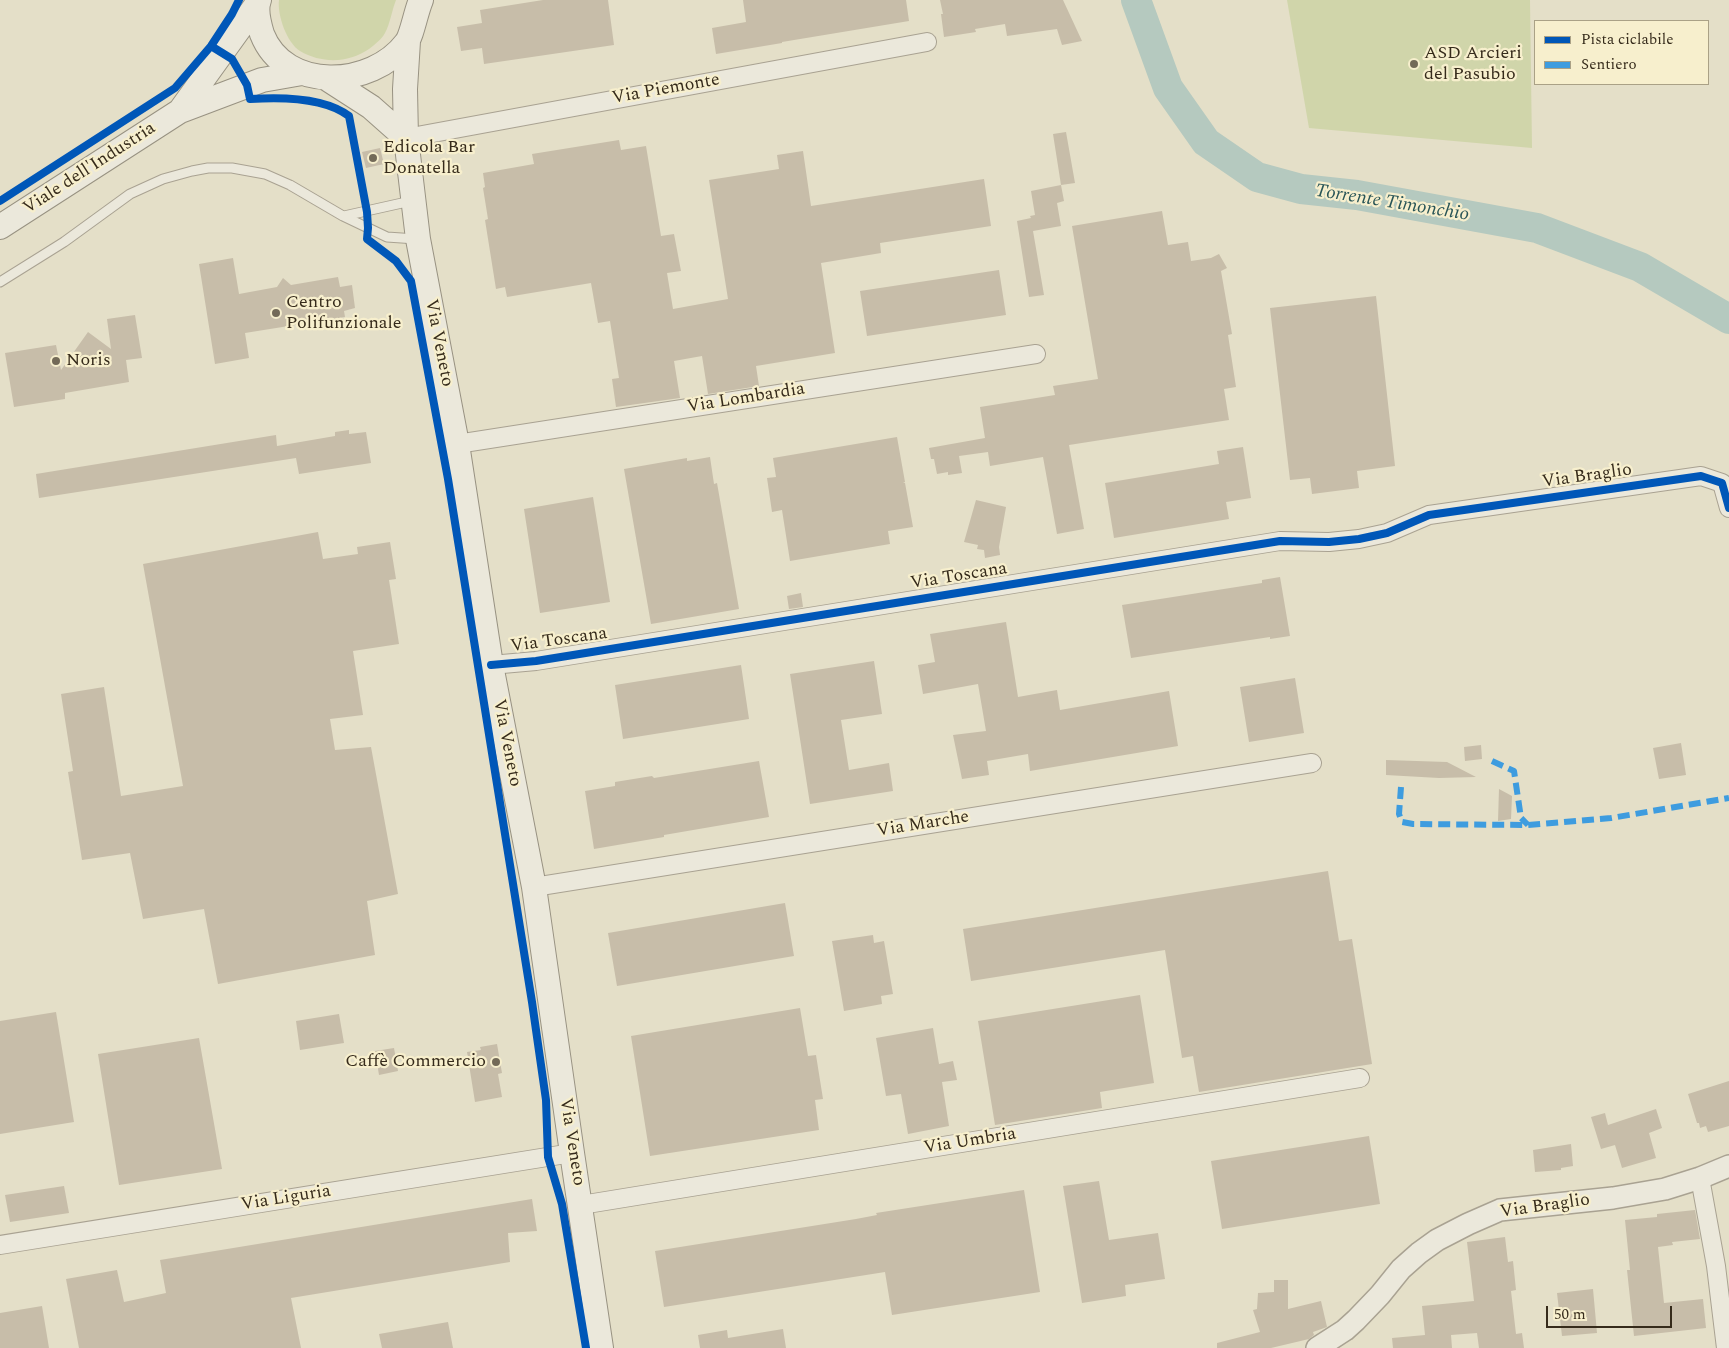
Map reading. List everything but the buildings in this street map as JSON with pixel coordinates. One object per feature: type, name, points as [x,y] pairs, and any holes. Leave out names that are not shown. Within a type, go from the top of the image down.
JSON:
[{"type":"main road","name":"Viale dell'Industria","points":[[258,2],[261,30],[268,46],[280,60],[302,73],[326,78],[353,75],[374,68],[391,58],[408,41],[421,0]]},
{"type":"main road","name":"Viale dell'Industria","points":[[180,111],[258,2]]},
{"type":"main road","name":"Via Veneto","points":[[408,41],[405,89],[406,138],[418,239],[457,444],[491,665],[534,887],[601,1348]]},
{"type":"main road","name":"Viale dell'Industria","points":[[0,227],[180,111],[262,80],[302,73]]},
{"type":"main road","points":[[326,78],[370,108],[406,138]]},
{"type":"street","name":"Via Piemonte","points":[[406,138],[927,42]]},
{"type":"street","name":"Via Lombardia","points":[[457,444],[1036,354]]},
{"type":"street","name":"Via Braglio","points":[[1429,515],[1701,476],[1722,483],[1729,508]]},
{"type":"street","name":"Via Toscana","points":[[491,665],[536,661],[1280,541],[1329,542],[1359,539],[1387,533],[1429,515]]},
{"type":"street","name":"Via Marche","points":[[534,887],[1312,763]]},
{"type":"street","name":"Via Umbria","points":[[581,1205],[1360,1078]]},
{"type":"street","name":"Via Liguria","points":[[0,1245],[572,1154]]},
{"type":"street","name":"Via Braglio","points":[[1317,1348],[1345,1330],[1356,1320],[1401,1269],[1419,1253],[1437,1240],[1468,1224],[1500,1210],[1613,1198],[1664,1189],[1700,1178],[1729,1166]]},
{"type":"street","points":[[1700,1178],[1716,1266],[1726,1348]]},
{"type":"lane","points":[[0,282],[83,229],[119,201],[142,188],[176,174],[208,168],[232,168],[264,174],[290,184],[343,216],[387,237],[418,239]]},
{"type":"lane","points":[[343,216],[360,214],[413,201]]},
{"type":"green space","points":[[279,0],[396,0],[387,29],[380,40],[369,49],[353,57],[326,60],[300,51],[291,42],[281,21]]},
{"type":"green space","name":"ASD Arcieri del Pasubio","points":[[1287,0],[1530,0],[1532,148],[1309,128]]},
{"type":"waterway","name":"Torrente Timonchio","points":[[1136,0],[1168,88],[1206,142],[1257,177],[1301,189],[1357,195],[1537,228],[1640,267],[1729,319]]},
{"type":"marked path","points":[[1492,761],[1514,771],[1521,818],[1528,825]]},
{"type":"marked path","points":[[1401,787],[1399,814],[1402,822],[1413,824],[1528,825],[1611,818],[1729,798]]},
{"type":"cycle path","points":[[0,201],[175,88],[211,46],[239,0]]},
{"type":"cycle path","points":[[211,46],[232,59],[247,85],[250,99],[288,98],[315,102],[327,105],[349,116],[367,212],[367,239],[396,261],[411,281],[448,479],[532,1002],[546,1100],[548,1157],[562,1204],[586,1348]]},
{"type":"cycle path","points":[[491,665],[536,661],[1280,541],[1329,542],[1359,539],[1387,533],[1429,515],[1701,476],[1722,483],[1729,508]]},
{"type":"place","name":"ASD Arcieri del Pasubio","points":[[1414,64]]},
{"type":"place","name":"Edicola Bar Donatella","points":[[373,158]]},
{"type":"place","name":"Centro Polifunzionale","points":[[276,313]]},
{"type":"place","name":"Noris","points":[[56,361]]},
{"type":"place","name":"Caffè Commercio","points":[[496,1062]]}]
